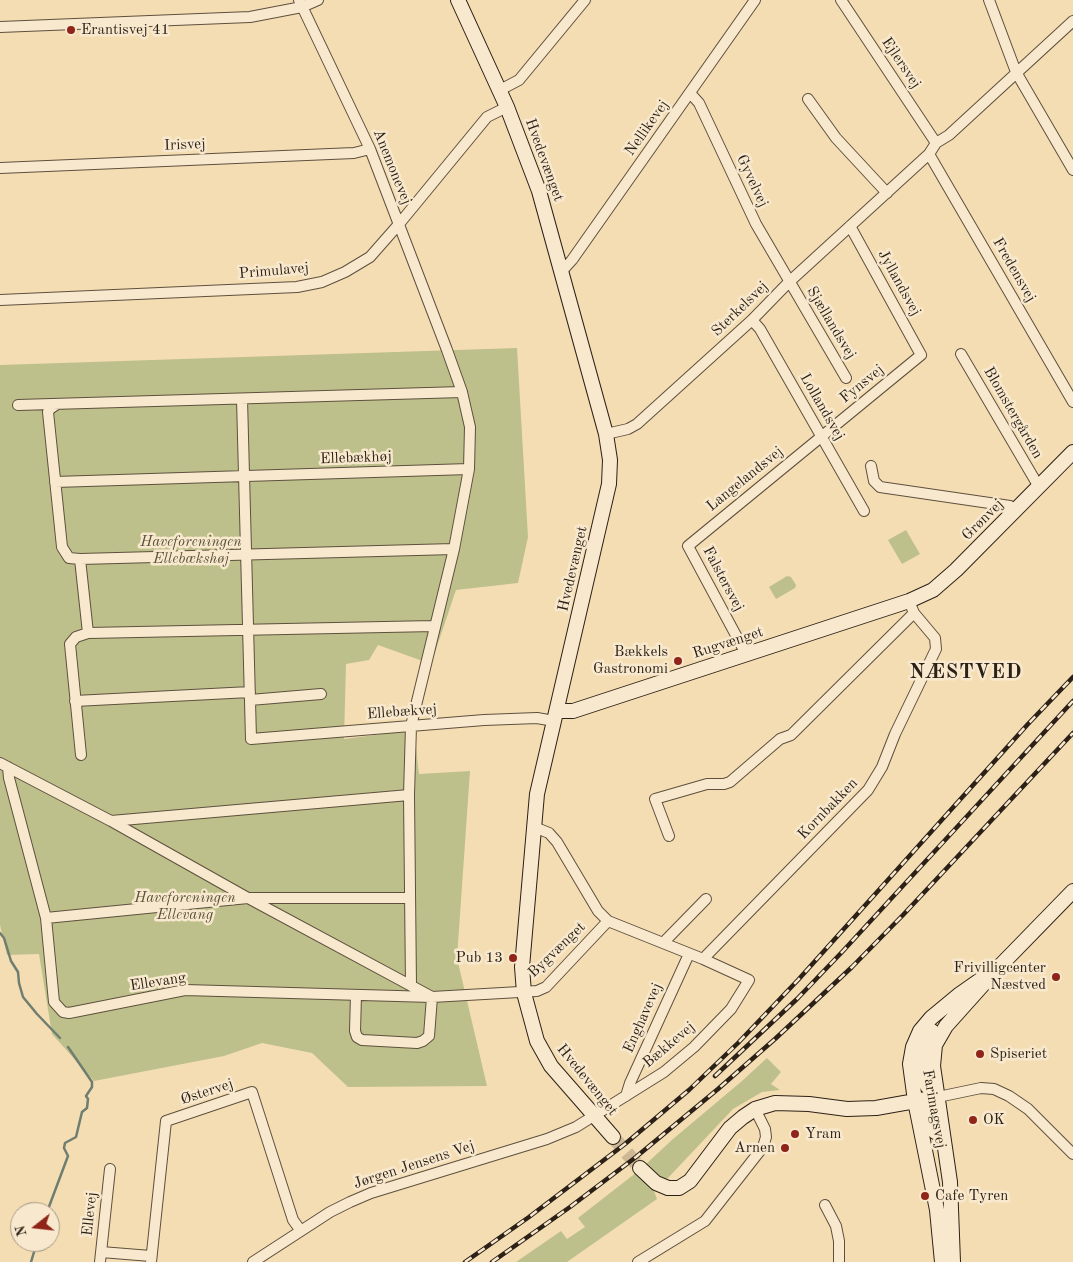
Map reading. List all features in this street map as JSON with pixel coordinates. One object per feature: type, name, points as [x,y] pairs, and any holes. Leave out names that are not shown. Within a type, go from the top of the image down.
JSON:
[{"type":"street","points":[[0,27],[250,17],[318,0]]},
{"type":"street","name":"Hvedevænget","points":[[458,0],[507,106],[539,191],[606,434],[610,460],[609,484],[537,794],[522,967],[529,1019],[546,1058],[613,1137]]},
{"type":"street","points":[[500,90],[519,80],[586,0]]},
{"type":"street","name":"Nellikevej","points":[[562,271],[572,260],[755,0]]},
{"type":"street","name":"Ejlersvej","points":[[840,0],[936,143]]},
{"type":"street","points":[[989,0],[1016,72],[1073,170]]},
{"type":"street","name":"Anemonevej","points":[[300,3],[370,149],[400,224],[462,392]]},
{"type":"street","name":"Sterkelsvej","points":[[606,434],[628,429],[637,424],[752,320],[790,282],[929,154],[936,143],[949,135],[1073,20]]},
{"type":"street","name":"Gyvelvej","points":[[690,93],[699,103],[756,224],[790,282]]},
{"type":"street","points":[[808,99],[836,138],[887,193]]},
{"type":"street","name":"Primulavej","points":[[0,300],[297,287],[322,282],[345,272],[370,257],[400,224],[487,117],[507,106]]},
{"type":"street","name":"Irisvej","points":[[0,168],[354,153],[370,149]]},
{"type":"street","name":"Fredensvej","points":[[929,154],[1073,402]]},
{"type":"street","name":"Jyllandsvej","points":[[850,226],[921,355]]},
{"type":"street","name":"Sjællandsvej","points":[[790,282],[846,378]]},
{"type":"street","name":"Lollandsvej","points":[[752,320],[760,329],[864,511]]},
{"type":"street","name":"Blomstergården","points":[[961,354],[1039,487]]},
{"type":"street","name":"Fynsvej","points":[[821,436],[921,355]]},
{"type":"street","points":[[18,405],[462,392],[470,427],[469,469],[454,549],[411,726],[409,795],[411,986]]},
{"type":"street","points":[[242,399],[250,696]]},
{"type":"street","points":[[57,404],[48,412],[62,548],[69,558],[454,549]]},
{"type":"street","name":"Langelandsvej","points":[[688,546],[821,436]]},
{"type":"street","name":"Grønvej","points":[[911,607],[956,570],[1073,452]]},
{"type":"street","points":[[871,466],[874,481],[880,487],[1010,506],[1015,511]]},
{"type":"street","name":"Ellebækhøj","points":[[55,482],[469,469]]},
{"type":"street","name":"Falstersvej","points":[[688,546],[746,654]]},
{"type":"street","points":[[80,559],[88,633]]},
{"type":"street","points":[[669,836],[654,799],[707,784],[730,782],[780,739],[791,735],[911,607]]},
{"type":"street","name":"Rugvænget","points":[[556,716],[746,654],[911,607]]},
{"type":"street","name":"Kornbakken","points":[[703,959],[868,790],[882,767],[895,734],[936,649],[934,638],[911,607]]},
{"type":"street","points":[[81,755],[70,644],[76,637],[88,633],[434,626]]},
{"type":"street","points":[[75,701],[321,694]]},
{"type":"street","name":"Ellebækvej","points":[[250,696],[251,738],[556,716]]},
{"type":"street","name":"Ellevang","points":[[4,765],[111,821],[248,898],[432,997]]},
{"type":"street","name":"Ellevang","points":[[4,765],[46,918],[54,1002],[63,1012],[69,1013],[185,990],[432,997],[524,993]]},
{"type":"street","points":[[111,821],[409,795]]},
{"type":"street","points":[[534,827],[549,833],[557,842],[598,910],[608,921],[703,959]]},
{"type":"street","name":"Farimagsvej","points":[[953,1262],[950,1182],[933,1066],[935,1045],[946,1026],[997,969],[1073,891]]},
{"type":"street","name":"Ellevang","points":[[46,918],[248,898],[410,898]]},
{"type":"street","points":[[663,943],[706,899]]},
{"type":"street","name":"Bygvænget","points":[[524,993],[538,991],[546,987],[608,921]]},
{"type":"street","name":"Enghavevej","points":[[626,1096],[689,954]]},
{"type":"street","name":"Bækkevej","points":[[594,1116],[664,1072],[694,1047],[731,1009],[749,980],[703,959]]},
{"type":"street","name":"Farimagsvej","points":[[942,1262],[937,1210],[915,1101],[910,1064],[913,1047],[920,1031],[931,1018],[955,998],[997,969]]},
{"type":"street","points":[[356,995],[357,1037],[362,1040],[416,1044],[429,1036],[432,997]]},
{"type":"street","points":[[938,1098],[927,1086],[924,1079],[922,1054],[931,1033],[955,998]]},
{"type":"street","points":[[640,1168],[656,1183],[668,1188],[679,1188],[690,1181],[730,1128],[755,1109],[775,1104],[876,1108],[938,1098],[981,1088],[994,1089],[1009,1096],[1028,1110],[1073,1154]]},
{"type":"street","name":"Østervej","points":[[151,1259],[166,1121],[252,1092],[293,1220],[301,1231]]},
{"type":"street","points":[[915,1101],[925,1107],[932,1119],[946,1202],[950,1215]]},
{"type":"street","points":[[638,1262],[705,1221],[763,1147],[766,1137],[765,1129],[755,1109]]},
{"type":"street","name":"Jørgen Jensens Vej","points":[[253,1262],[330,1212],[371,1193],[547,1139],[576,1127],[594,1116]]},
{"type":"street","name":"Ellevej","points":[[100,1257],[110,1170]]},
{"type":"street","points":[[825,1205],[836,1226],[839,1241],[839,1262]]},
{"type":"street","points":[[100,1257],[151,1259]]},
{"type":"green space","points":[[517,348],[528,537],[518,583],[456,590],[431,664],[378,645],[369,660],[346,664],[344,739],[414,730],[419,774],[470,771],[457,958],[487,1086],[348,1087],[312,1053],[262,1043],[224,1056],[94,1081],[52,1034],[39,954],[7,955],[0,925],[0,365]]},
{"type":"green space","points":[[906,530],[920,554],[902,564],[888,540]]},
{"type":"green space","points":[[787,576],[791,577],[796,585],[795,588],[776,599],[769,587]]},
{"type":"green space","points":[[767,1058],[781,1072],[771,1084],[780,1090],[762,1092],[733,1109],[667,1179],[657,1175],[645,1165],[673,1139]]},
{"type":"green space","points":[[637,1172],[654,1191],[657,1199],[567,1262],[516,1262],[561,1231],[567,1239],[585,1227],[578,1218]]},
{"type":"waterway","points":[[0,933],[4,938],[11,961],[18,972],[23,997],[60,1038]]},
{"type":"waterway","points":[[51,1202],[68,1156],[64,1148],[65,1143],[76,1137],[82,1112],[87,1108],[88,1099],[86,1096],[92,1087],[92,1082],[68,1047]]},
{"type":"waterway","points":[[31,1262],[34,1252]]},
{"type":"tunnel","points":[[613,1137],[640,1168]]},
{"type":"railway","points":[[465,1262],[529,1217],[625,1144],[689,1090],[738,1043],[798,980],[1028,724],[1073,677]]},
{"type":"railway","points":[[715,1076],[797,999],[843,951],[1073,701]]},
{"type":"railway","points":[[492,1262],[570,1207],[636,1157],[775,1039],[852,967],[903,915],[1073,733]]},
{"type":"place","name":"Erantisvej 41","points":[[71,30]]},
{"type":"place","name":"Bækkels Gastronomi","points":[[678,661]]},
{"type":"place","name":"Pub 13","points":[[513,958]]},
{"type":"place","name":"Frivilligcenter Næstved","points":[[1056,977]]},
{"type":"place","name":"Spiseriet","points":[[980,1054]]},
{"type":"place","name":"OK","points":[[973,1120]]},
{"type":"place","name":"Yram","points":[[795,1134]]},
{"type":"place","name":"Arnen","points":[[785,1148]]},
{"type":"place","name":"Cafe Tyren","points":[[925,1196]]},
{"type":"district","name":"NÆSTVED","points":[[966,673]]},
{"type":"park label","name":"Haveforeningen Ellebækshøj","points":[[191,550]]},
{"type":"park label","name":"Haveforeningen Ellevang","points":[[185,906]]}]
